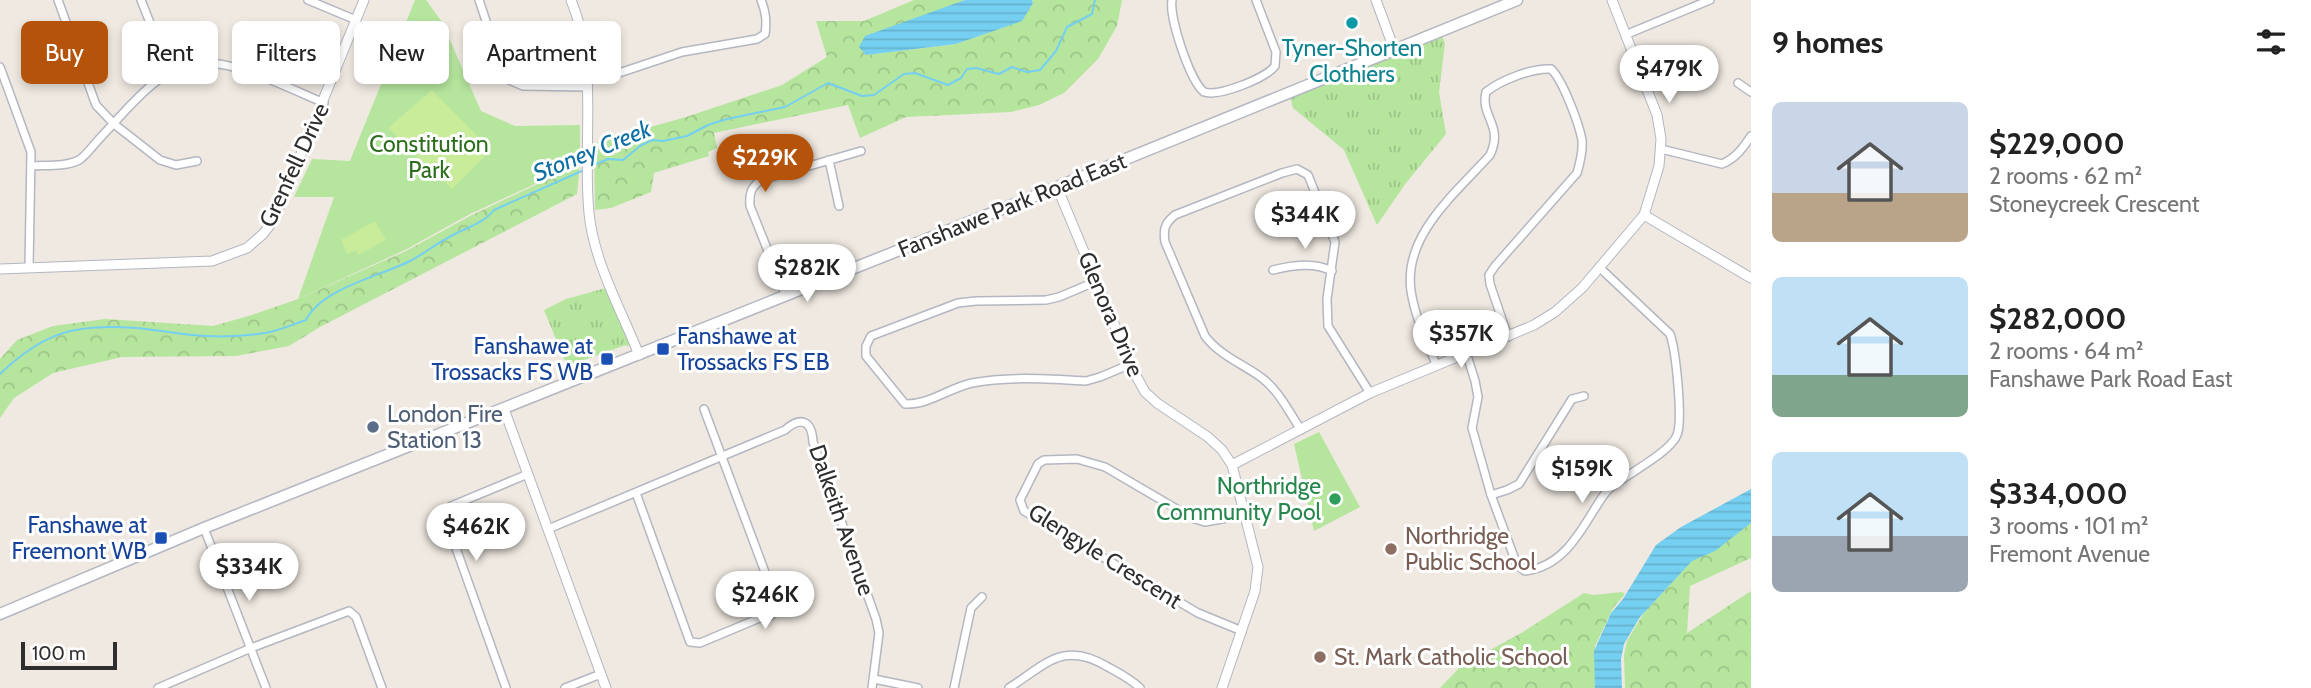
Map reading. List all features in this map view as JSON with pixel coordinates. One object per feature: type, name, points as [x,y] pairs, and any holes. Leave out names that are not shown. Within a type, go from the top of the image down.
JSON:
[{"type":"main road","name":"Fanshawe Park Road East","points":[[0,614],[204,528],[1517,0]]},
{"type":"street","points":[[58,0],[96,105],[114,124],[160,160],[176,165],[197,161]]},
{"type":"street","points":[[141,0],[149,21]]},
{"type":"street","points":[[308,0],[356,20]]},
{"type":"street","name":"Grenfell Drive","points":[[0,269],[212,261],[247,248],[274,220],[364,0]]},
{"type":"street","points":[[479,0],[505,78],[523,86],[588,87],[588,183],[593,237],[639,355]]},
{"type":"street","points":[[571,0],[578,21]]},
{"type":"street","points":[[621,72],[682,52],[757,40],[765,34],[767,24],[761,0]]},
{"type":"street","points":[[1172,0],[1174,26],[1195,80],[1204,92],[1214,94],[1265,75],[1275,65],[1276,52],[1256,0]]},
{"type":"street","points":[[1376,0],[1394,50]]},
{"type":"street","points":[[1232,465],[1370,393],[1534,325],[1555,312],[1582,288],[1644,215],[1653,193],[1659,166],[1661,149],[1657,115],[1612,0]]},
{"type":"street","points":[[1625,35],[1710,0]]},
{"type":"street","points":[[218,64],[324,103]]},
{"type":"street","points":[[0,67],[3,86],[31,152],[29,268]]},
{"type":"street","points":[[1436,364],[1415,311],[1411,290],[1410,270],[1420,237],[1430,221],[1490,155],[1496,142],[1485,103],[1486,92],[1494,86],[1538,70],[1551,69],[1558,77],[1579,129],[1581,158],[1577,173],[1489,275],[1508,337]]},
{"type":"street","points":[[1738,83],[1751,92]]},
{"type":"street","points":[[31,166],[66,164],[80,159],[154,84]]},
{"type":"street","points":[[1661,149],[1722,164],[1739,153],[1751,136]]},
{"type":"street","points":[[786,296],[750,206],[749,197],[753,186],[761,180],[861,150]]},
{"type":"street","points":[[829,160],[839,206]]},
{"type":"street","points":[[1301,430],[1275,390],[1264,379],[1212,345],[1205,336],[1165,242],[1164,231],[1168,220],[1175,215],[1282,173],[1297,169],[1308,175],[1335,242],[1327,299],[1328,326],[1370,393]]},
{"type":"street","name":"Glenora Drive","points":[[1057,187],[1130,364],[1145,392],[1157,403],[1209,436],[1232,465],[1258,567],[1255,591],[1222,688]]},
{"type":"street","points":[[1644,215],[1751,278]]},
{"type":"street","points":[[1273,270],[1319,264],[1332,271]]},
{"type":"street","points":[[1466,352],[1478,397],[1472,428],[1491,495],[1517,565],[1525,571],[1539,570],[1574,544],[1608,489],[1670,446],[1677,435],[1675,347],[1670,334],[1599,267]]},
{"type":"street","points":[[1097,281],[1046,300],[958,303],[871,336],[866,346],[866,356],[905,404],[922,402],[967,384],[996,379],[1086,381],[1130,364]]},
{"type":"street","points":[[1491,495],[1519,484],[1572,399],[1584,396]]},
{"type":"street","points":[[504,409],[606,688]]},
{"type":"street","points":[[636,493],[690,642],[700,643],[770,616],[778,609],[778,600],[772,591],[704,409]]},
{"type":"street","name":"Dalkeith Avenue","points":[[548,529],[801,421],[809,426],[876,619],[879,633],[872,688]]},
{"type":"street","name":"Glengyle Crescent","points":[[1242,631],[1198,613],[1024,511],[1020,500],[1038,464],[1044,460],[1077,459],[1105,467],[1205,523],[1243,515]]},
{"type":"street","points":[[506,688],[446,515],[451,506],[528,474]]},
{"type":"street","points":[[204,528],[266,688]]},
{"type":"street","points":[[954,688],[971,608],[982,597]]},
{"type":"street","points":[[158,688],[251,648],[349,611],[356,617],[382,688]]},
{"type":"street","points":[[1009,688],[1066,654],[1082,655],[1098,661],[1140,688]]},
{"type":"street","points":[[565,688],[601,674]]},
{"type":"street","points":[[874,678],[918,688]]},
{"type":"green space","name":"Constitution Park","points":[[415,0],[426,0],[441,21],[407,21]]},
{"type":"green space","points":[[914,0],[964,0],[866,55],[956,44],[1021,21],[1033,3],[1032,0],[1122,0],[1117,26],[1098,59],[1064,93],[1039,105],[1011,112],[906,117],[860,138],[848,105],[714,133],[717,148],[708,152],[709,156],[654,173],[651,192],[611,208],[595,210],[594,143],[686,117],[782,85],[827,57],[816,21],[864,21]]},
{"type":"green space","points":[[1442,36],[1445,43],[1439,92],[1446,134],[1406,183],[1377,225],[1344,150],[1293,108],[1290,97]]},
{"type":"green space","name":"Constitution Park","points":[[449,38],[463,70],[463,84],[469,84],[481,111],[515,126],[580,125],[580,163],[470,214],[405,250],[298,299],[334,197],[294,197],[312,159],[350,161],[381,84],[449,84]]},
{"type":"green space","points":[[432,90],[491,150],[452,189],[388,128]]},
{"type":"green space","points":[[580,164],[577,194],[320,327],[289,346],[236,356],[122,357],[53,373],[14,398],[0,418],[0,359],[17,340],[53,326],[105,319],[213,326],[252,315],[298,299],[406,251],[470,216]]},
{"type":"green space","points":[[375,221],[386,240],[358,255],[356,250],[347,254],[341,240]]},
{"type":"green space","points":[[606,288],[629,342],[628,347],[626,345],[567,366],[544,310],[566,299]]},
{"type":"green space","points":[[1319,432],[1360,507],[1314,531],[1294,444]]},
{"type":"green space","points":[[1751,521],[1751,558],[1690,586],[1687,633],[1751,591],[1751,688],[1625,688],[1624,655],[1627,641],[1643,614],[1695,557]]},
{"type":"green space","points":[[1584,593],[1593,595],[1625,594],[1613,608],[1595,646],[1596,688],[1440,688],[1461,666],[1523,632]]},
{"type":"water","points":[[965,0],[1032,0],[1033,3],[1022,21],[956,44],[866,55],[859,47],[865,36]]},
{"type":"water","points":[[1751,489],[1751,523],[1715,551],[1692,561],[1640,617],[1624,644],[1621,659],[1622,688],[1595,688],[1594,651],[1611,613],[1623,599],[1656,545],[1681,527]]},
{"type":"waterway","name":"Stoney Creek","points":[[589,167],[608,159],[623,160],[652,140],[663,141],[687,136],[727,119],[785,107],[828,83],[862,96],[874,95],[904,74],[915,73],[948,85],[961,78],[967,69],[976,68],[999,74],[1012,67],[1027,72],[1040,70],[1056,51],[1067,27],[1092,14],[1095,0]]},
{"type":"waterway","name":"Stoney Creek","points":[[0,374],[31,348],[62,333],[78,329],[115,327],[221,336],[243,336],[281,329],[306,320],[314,309],[339,291],[400,266],[481,222],[494,210],[584,170]]},
{"type":"place","name":"Tyner-Shorten Clothiers","points":[[1352,23]]},
{"type":"place","name":"Fanshawe at Trossacks FS EB","points":[[663,349]]},
{"type":"place","name":"Fanshawe at Trossacks FS WB","points":[[607,359]]},
{"type":"place","name":"London Fire Station 13","points":[[373,427]]},
{"type":"place","name":"Northridge Community Pool","points":[[1335,499]]},
{"type":"place","name":"Fanshawe at Freemont WB","points":[[161,538]]},
{"type":"place","name":"Northridge Public School","points":[[1391,549]]},
{"type":"place","name":"St. Mark Catholic School","points":[[1320,657]]}]
